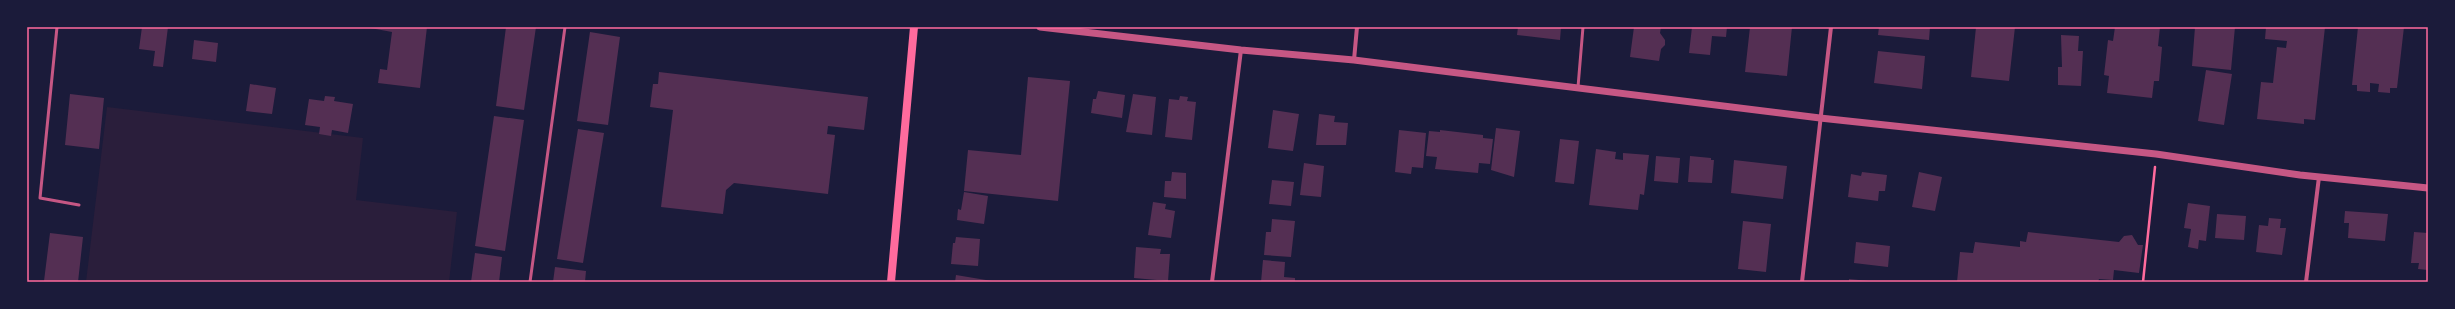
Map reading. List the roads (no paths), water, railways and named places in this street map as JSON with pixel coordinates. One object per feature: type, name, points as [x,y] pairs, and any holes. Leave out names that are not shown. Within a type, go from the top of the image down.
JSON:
[{"type":"main road","points":[[891,282],[914,27]]},
{"type":"street","points":[[1040,27],[1241,50],[1354,60],[1820,118],[2156,154],[2319,177],[2428,188]]},
{"type":"street","points":[[1354,60],[1358,27]]},
{"type":"street","points":[[1802,282],[1831,27]]},
{"type":"street","points":[[1212,282],[1241,50]]},
{"type":"street","points":[[2306,282],[2319,177]]},
{"type":"lane","points":[[57,27],[40,198],[79,205]]},
{"type":"lane","points":[[530,282],[565,27]]},
{"type":"lane","points":[[1578,89],[1583,27]]}]
